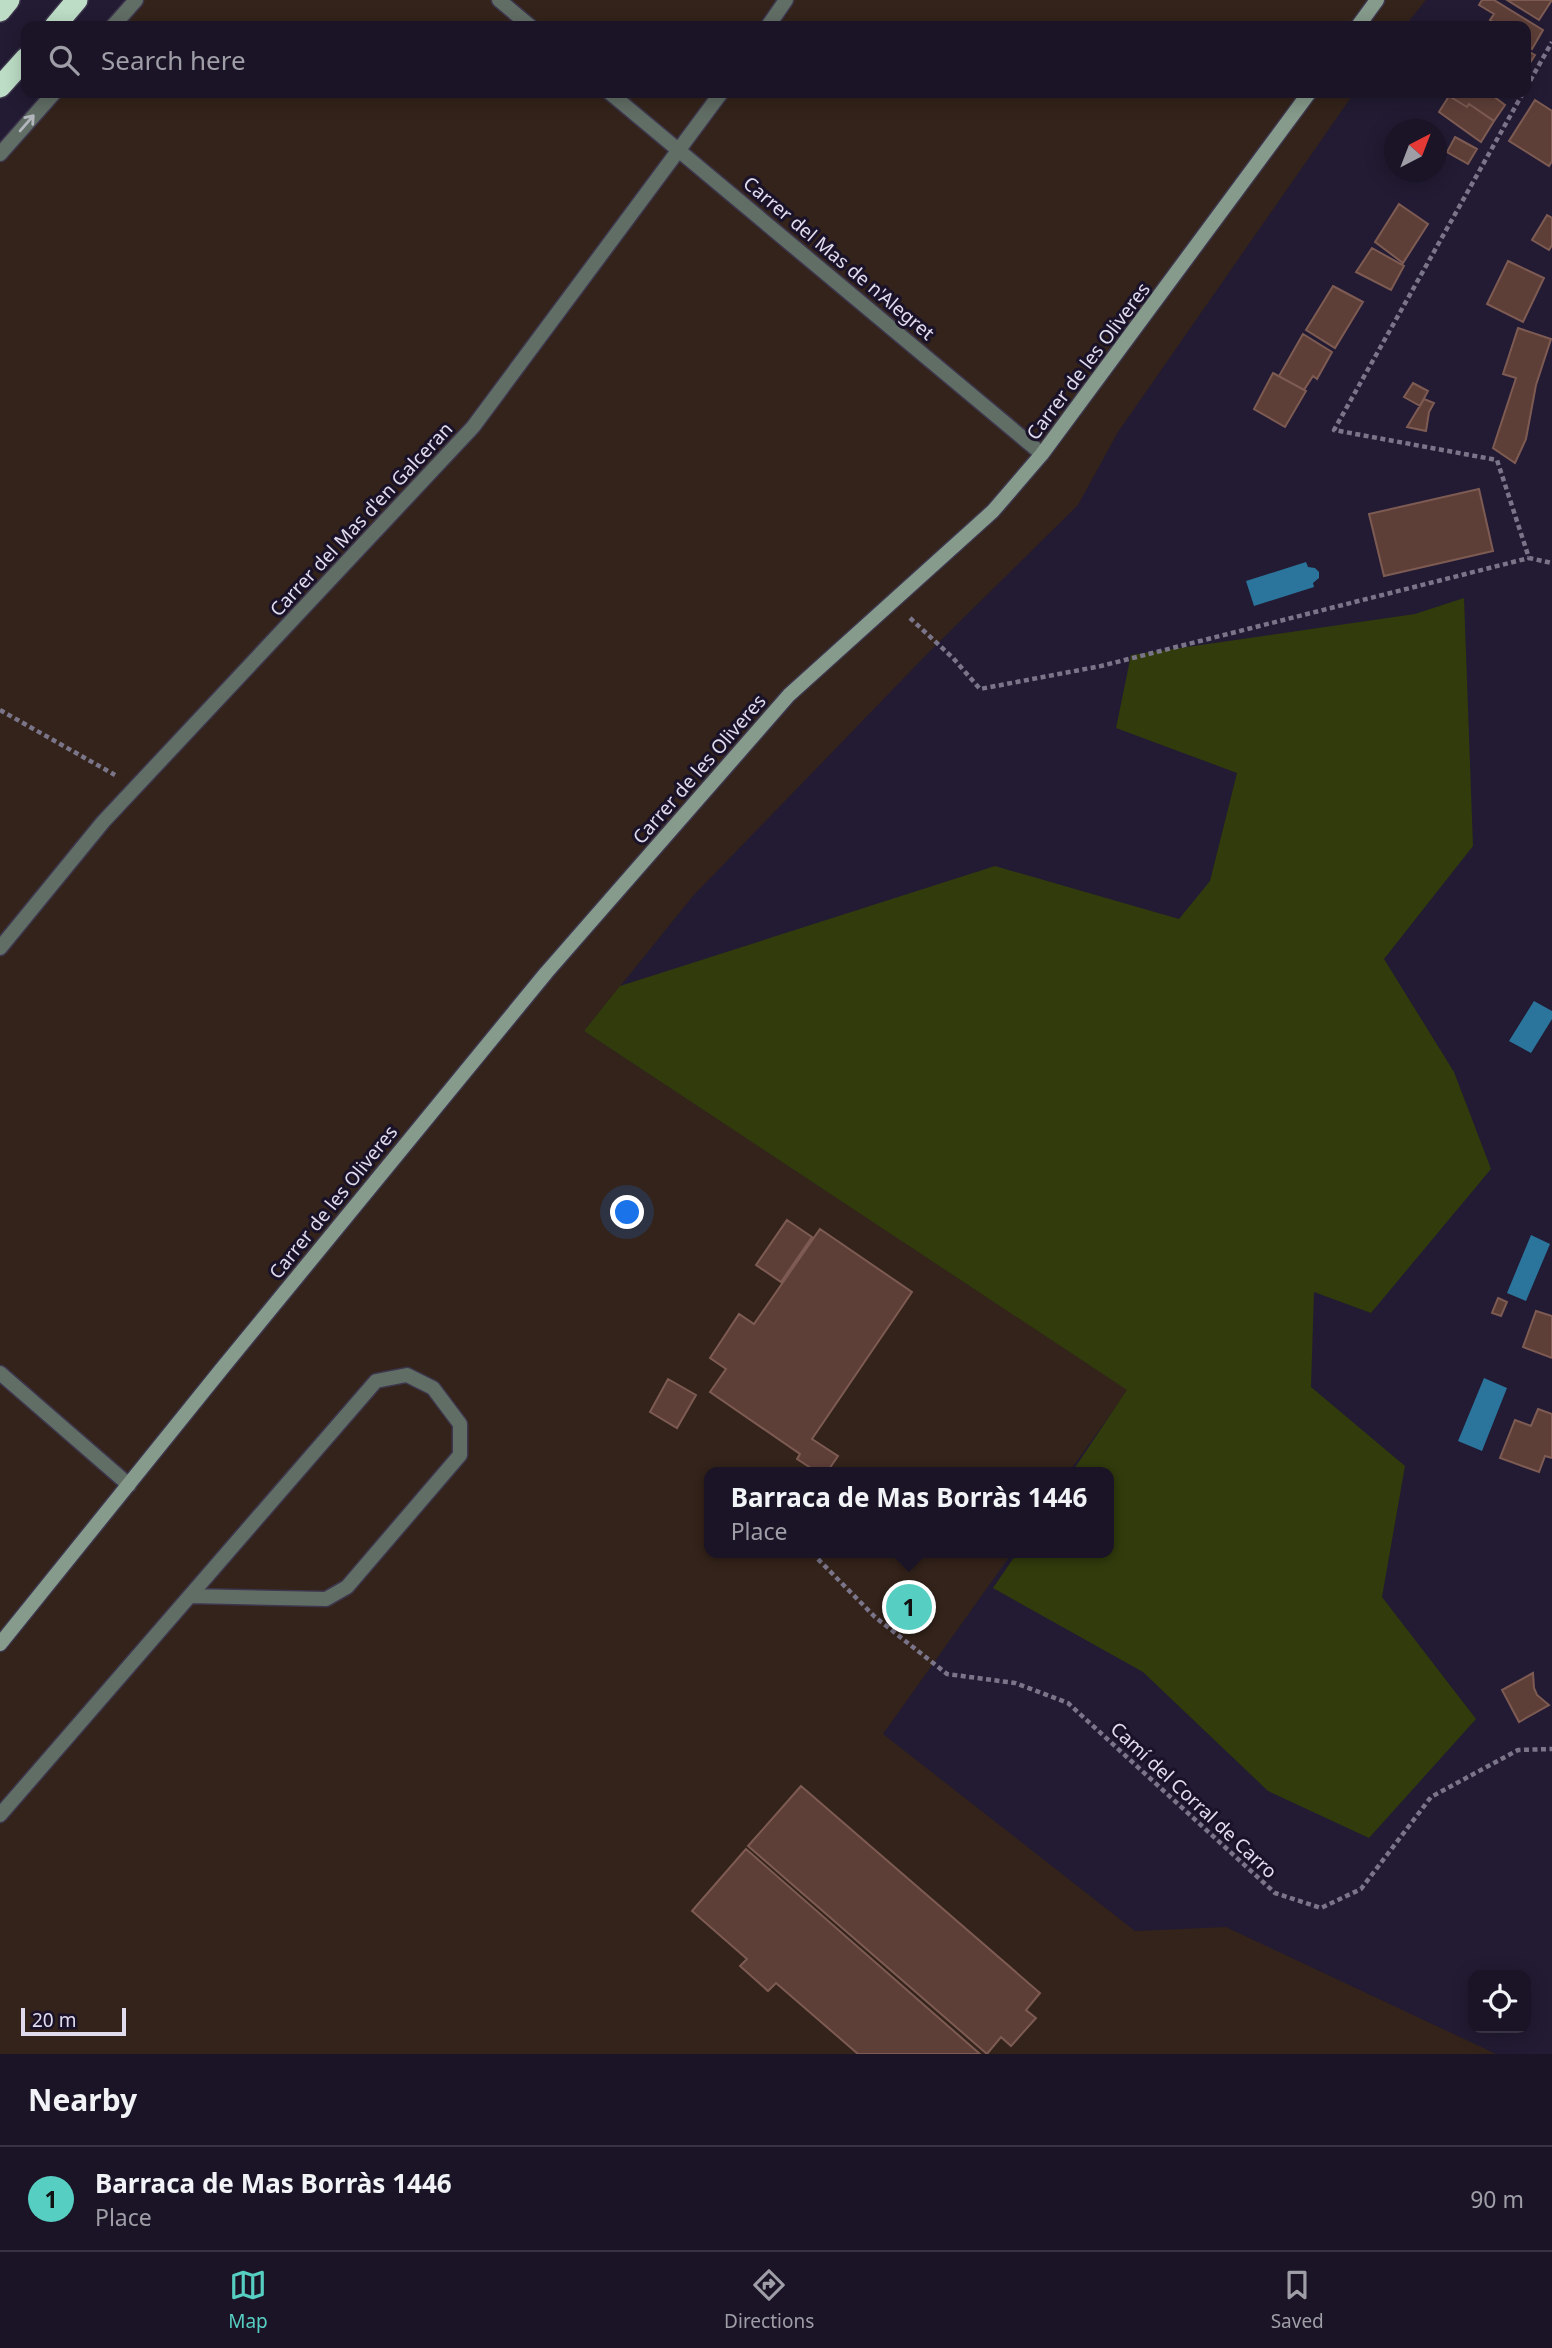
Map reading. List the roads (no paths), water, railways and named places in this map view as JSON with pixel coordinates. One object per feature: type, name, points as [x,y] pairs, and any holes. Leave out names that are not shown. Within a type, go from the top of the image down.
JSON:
[{"type":"highway","points":[[0,11],[9,0]]},
{"type":"highway","points":[[59,21],[77,0]]},
{"type":"highway","points":[[0,87],[21,64]]},
{"type":"street","points":[[117,21],[136,0]]},
{"type":"street","points":[[499,0],[524,21]]},
{"type":"street","points":[[771,21],[786,0]]},
{"type":"street","points":[[1362,21],[1377,0]]},
{"type":"street","points":[[0,154],[50,98]]},
{"type":"street","name":"Carrer del Mas de n'Alegret","points":[[616,98],[1042,454]]},
{"type":"street","name":"Carrer del Mas d'en Galceran","points":[[0,948],[103,822],[473,427],[716,98]]},
{"type":"street","name":"Carrer de les Oliveres","points":[[0,1644],[546,973],[789,695],[993,511],[1042,454],[1305,98]]},
{"type":"street","points":[[0,1373],[130,1485]]},
{"type":"street","points":[[0,1815],[376,1381],[407,1375],[433,1388],[460,1424],[460,1455],[347,1587],[326,1599],[190,1596]]},
{"type":"water","points":[[1306,562],[1308,567],[1319,572],[1319,578],[1313,583],[1314,587],[1254,606],[1246,581]]},
{"type":"water","points":[[1534,1001],[1552,1011],[1552,1019],[1531,1053],[1509,1041]]},
{"type":"water","points":[[1531,1235],[1550,1244],[1526,1301],[1507,1293]]},
{"type":"water","points":[[1484,1378],[1507,1388],[1482,1451],[1458,1441]]},
{"type":"place","name":"Barraca de Mas Borràs 1446","points":[[909,1607]]}]
